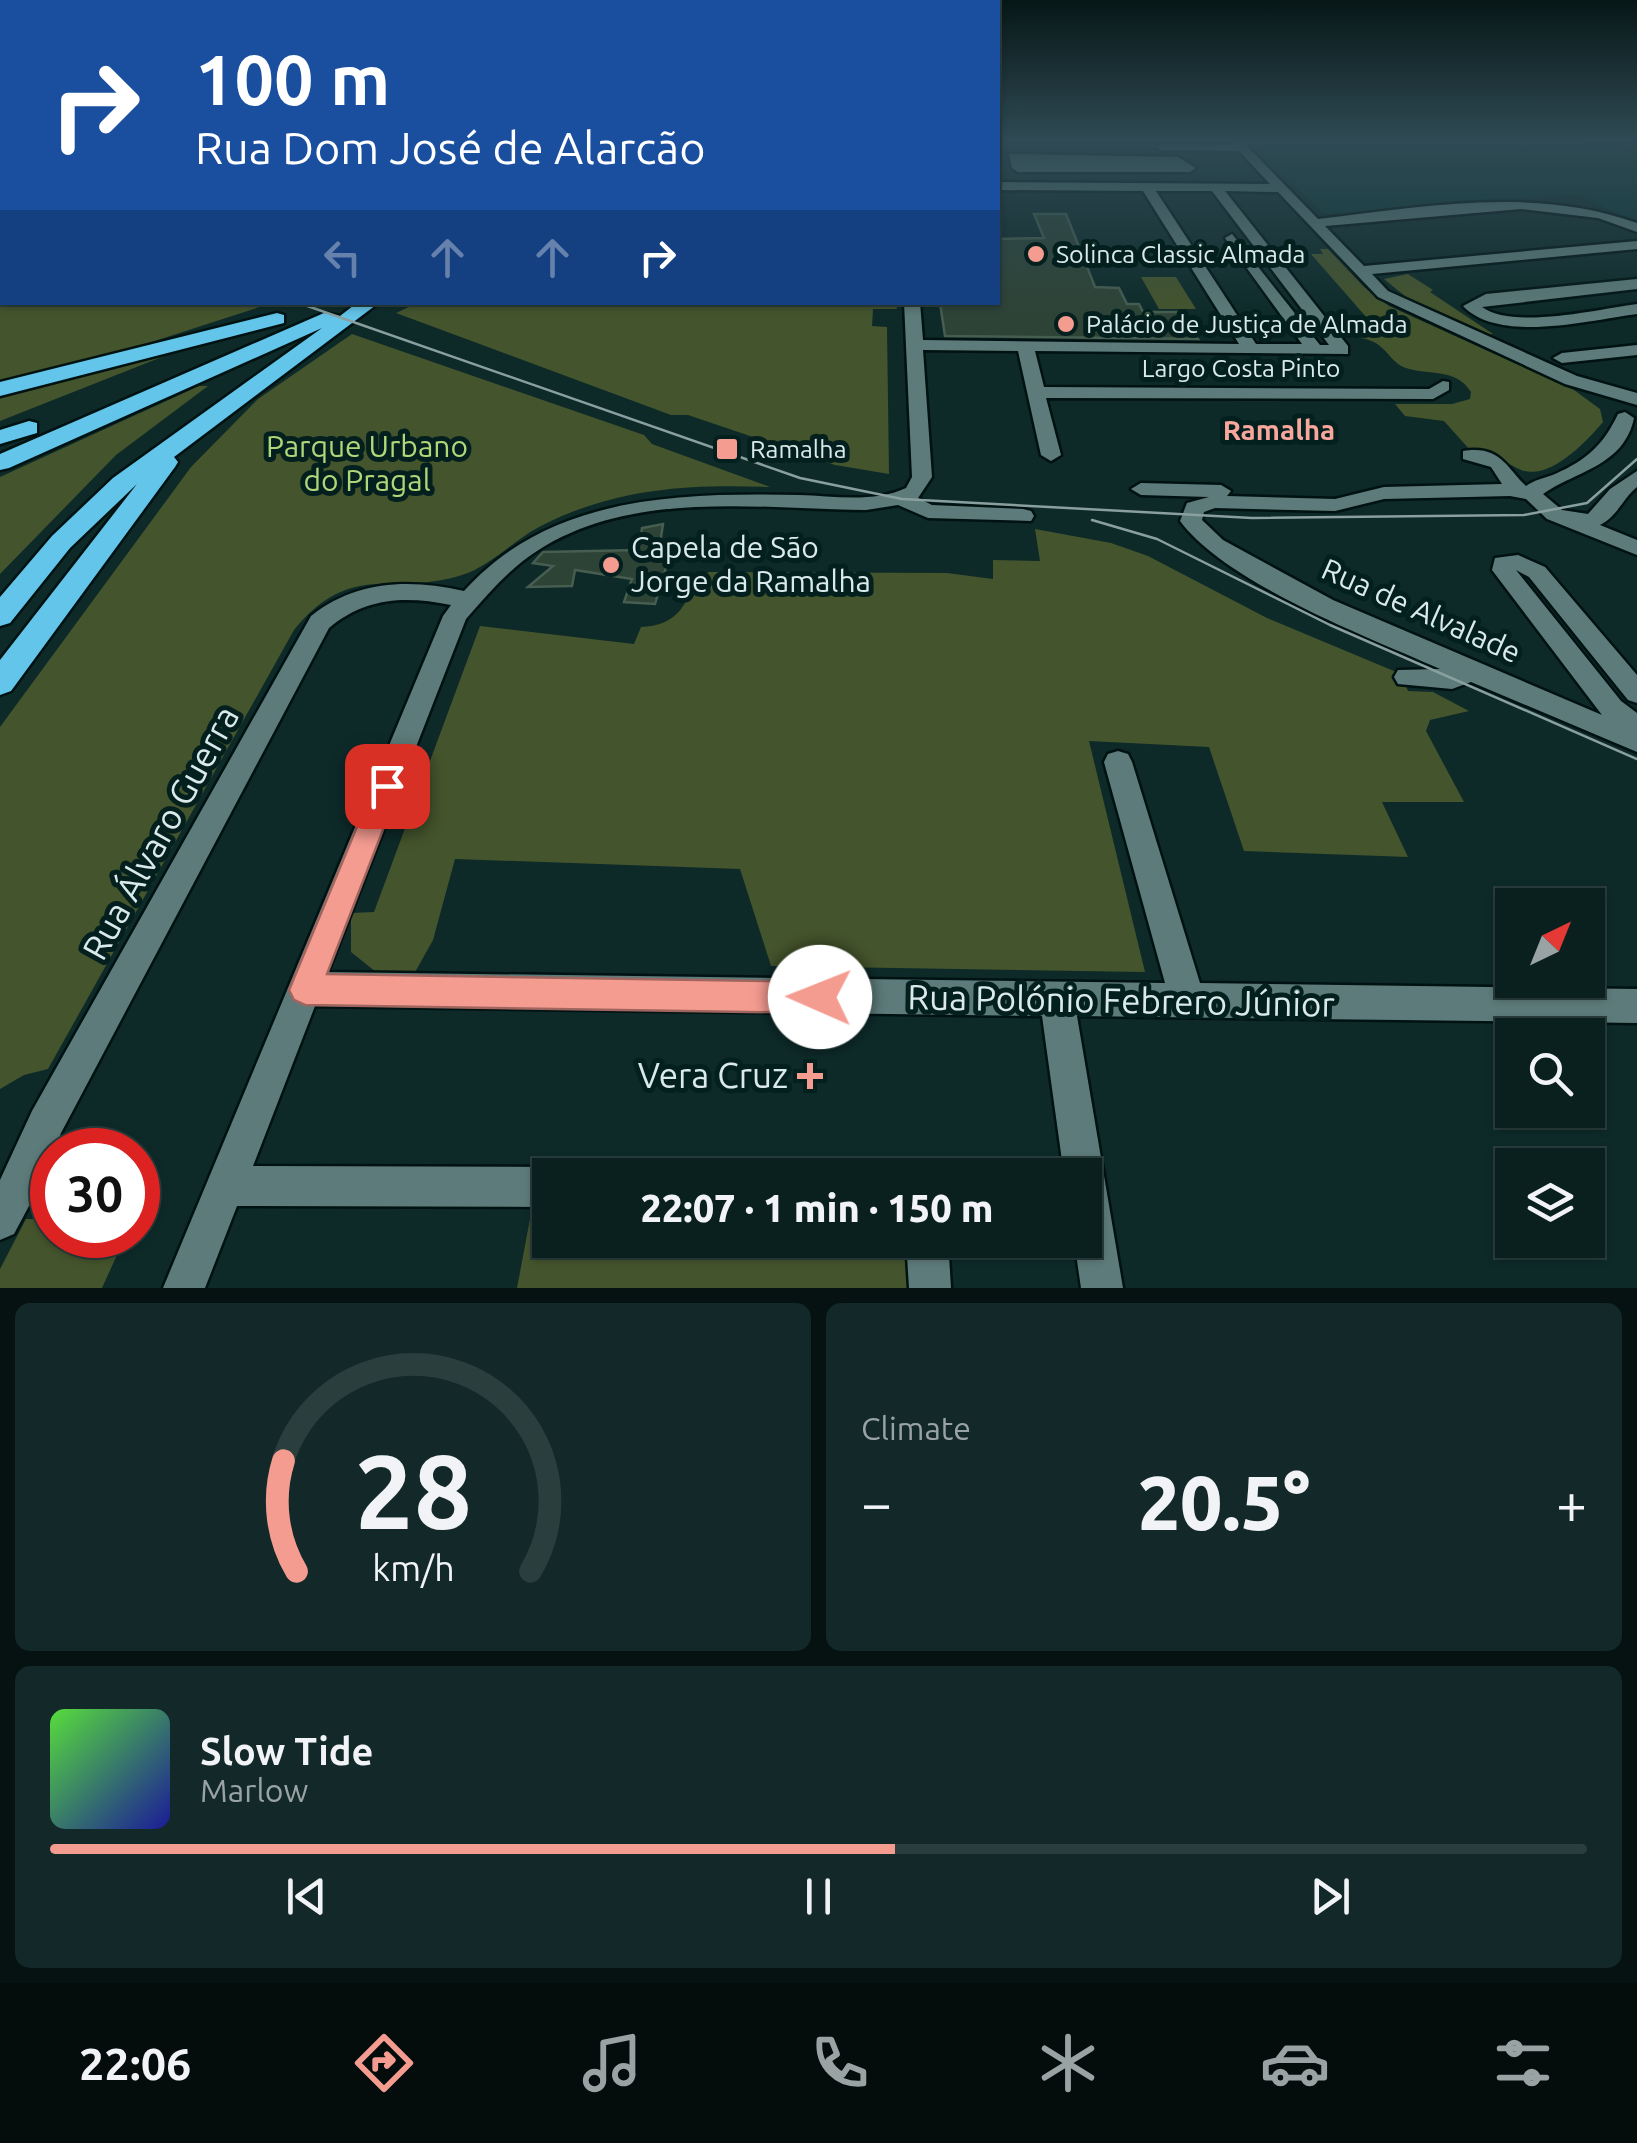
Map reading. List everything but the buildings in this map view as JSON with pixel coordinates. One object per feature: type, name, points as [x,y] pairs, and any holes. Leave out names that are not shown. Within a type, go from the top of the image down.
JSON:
[{"type":"highway","points":[[0,439],[307,305]]},
{"type":"highway","points":[[0,463],[304,326],[362,305]]},
{"type":"highway","points":[[0,616],[61,542],[122,482],[366,305]]},
{"type":"highway","points":[[0,390],[277,318]]},
{"type":"highway","points":[[0,684],[188,434]]},
{"type":"street","points":[[1155,199],[1252,349]]},
{"type":"street","points":[[914,346],[1342,350],[1223,199]]},
{"type":"street","points":[[1140,489],[1287,492],[1304,488],[1319,494],[1326,505],[1378,493],[1524,492],[1574,477],[1623,432],[1632,412],[1571,380],[1401,306],[1359,271],[1291,199]]},
{"type":"street","points":[[1314,223],[1546,204],[1596,211],[1637,228]]},
{"type":"street","points":[[1228,205],[1208,205],[1315,350]]},
{"type":"street","points":[[1359,271],[1637,245]]},
{"type":"street","points":[[1637,284],[1486,299],[1471,306],[1479,315],[1502,322],[1637,309]]},
{"type":"street","points":[[184,1288],[455,616],[491,574],[542,538],[624,508],[695,500],[878,503],[902,499],[918,488],[922,476],[912,305]]},
{"type":"street","points":[[1025,346],[1051,455]]},
{"type":"street","points":[[1562,358],[1637,350]]},
{"type":"street","name":"Largo Costa Pinto","points":[[1036,392],[1434,394],[1444,386]]},
{"type":"street","points":[[1470,455],[1498,463],[1545,509],[1637,546]]},
{"type":"street","points":[[1572,521],[1596,519],[1637,478]]},
{"type":"street","points":[[902,499],[928,510],[1022,516]]},
{"type":"street","name":"Rua de Alvalade","points":[[1326,505],[1205,503],[1195,508],[1191,521],[1208,540],[1268,576],[1403,632],[1474,671],[1637,741]]},
{"type":"street","points":[[1608,509],[1637,546]]},
{"type":"street","points":[[1637,694],[1537,572],[1518,562],[1503,563],[1503,570],[1612,708],[1624,721],[1637,724]]},
{"type":"street","name":"Rua Álvaro Guerra","points":[[0,1220],[31,1162],[45,1124],[320,622],[348,602],[378,593],[436,592],[467,600]]},
{"type":"street","points":[[1406,677],[1452,680],[1474,671]]},
{"type":"street","points":[[1118,762],[1188,1002]]},
{"type":"street","name":"Rua Polónio Febrero Júnior","points":[[305,990],[1637,1006]]},
{"type":"street","points":[[1057,1001],[1082,1158]]},
{"type":"street","points":[[226,1186],[532,1187]]},
{"type":"street","points":[[928,1258],[930,1288]]},
{"type":"street","points":[[1097,1258],[1102,1288]]},
{"type":"shaded area","points":[[1309,199],[1511,199],[1325,214]]},
{"type":"shaded area","points":[[1586,199],[1637,199],[1637,222]]},
{"type":"green space","points":[[1320,249],[1328,249],[1364,287],[1389,306],[1574,390],[1600,409],[1603,422],[1566,458],[1554,466],[1530,472],[1490,454],[1470,450],[1444,421],[1405,416],[1395,404],[1452,404],[1470,399],[1471,392],[1457,379],[1400,365],[1376,344],[1361,338],[1374,326],[1311,254],[1323,254]]},
{"type":"green space","points":[[1408,274],[1493,334],[1484,335],[1416,305],[1384,279]]},
{"type":"green space","points":[[1141,277],[1176,277],[1196,309],[1159,309]]},
{"type":"green space","points":[[0,305],[266,305],[127,350],[0,380]]},
{"type":"green space","name":"Parque Urbano do Pragal","points":[[413,305],[896,305],[897,309],[873,309],[872,326],[887,327],[889,474],[835,465],[688,415],[671,415],[396,313]]},
{"type":"green space","name":"Parque Urbano do Pragal","points":[[352,334],[644,435],[652,444],[770,487],[710,486],[623,496],[539,527],[462,575],[438,581],[355,587],[315,608],[294,630],[48,1069],[24,1075],[0,1089],[0,727],[191,467],[258,399]]},
{"type":"green space","points":[[177,351],[0,421],[0,397]]},
{"type":"green space","points":[[199,386],[208,386],[116,455],[0,574],[0,477]]},
{"type":"green space","points":[[1035,529],[1111,543],[1148,556],[1267,618],[1401,674],[1408,691],[1433,692],[1469,711],[1430,720],[1426,731],[1464,802],[1382,802],[1408,857],[1244,851],[1209,747],[1089,741],[1145,972],[771,966],[740,869],[455,859],[433,940],[414,974],[376,972],[351,952],[351,913],[374,912],[480,626],[634,644],[641,627],[663,623],[678,613],[696,578],[709,572],[947,573],[993,579],[993,560],[1040,561]]},
{"type":"green space","points":[[532,1208],[532,1258],[915,1258],[917,1288],[517,1288]]},
{"type":"green space","points":[[26,1219],[30,1219],[30,1258],[116,1258],[102,1288],[0,1288],[0,1269]]},
{"type":"tram line","points":[[305,305],[800,478],[902,499],[1252,518],[1524,515],[1587,503],[1637,459]]},
{"type":"tram line","points":[[1092,520],[1157,539],[1330,625],[1637,759]]},
{"type":"place","name":"Solinca Classic Almada","points":[[1036,254]]},
{"type":"place","name":"Palácio de Justiça de Almada","points":[[1066,324]]},
{"type":"place","name":"Ramalha","points":[[727,449]]},
{"type":"place","name":"Capela de São Jorge da Ramalha","points":[[611,565]]},
{"type":"place","name":"Vera Cruz","points":[[810,1076]]},
{"type":"district","name":"Ramalha","points":[[1279,430]]},
{"type":"route","points":[[387,786],[305,990],[820,997]]}]
